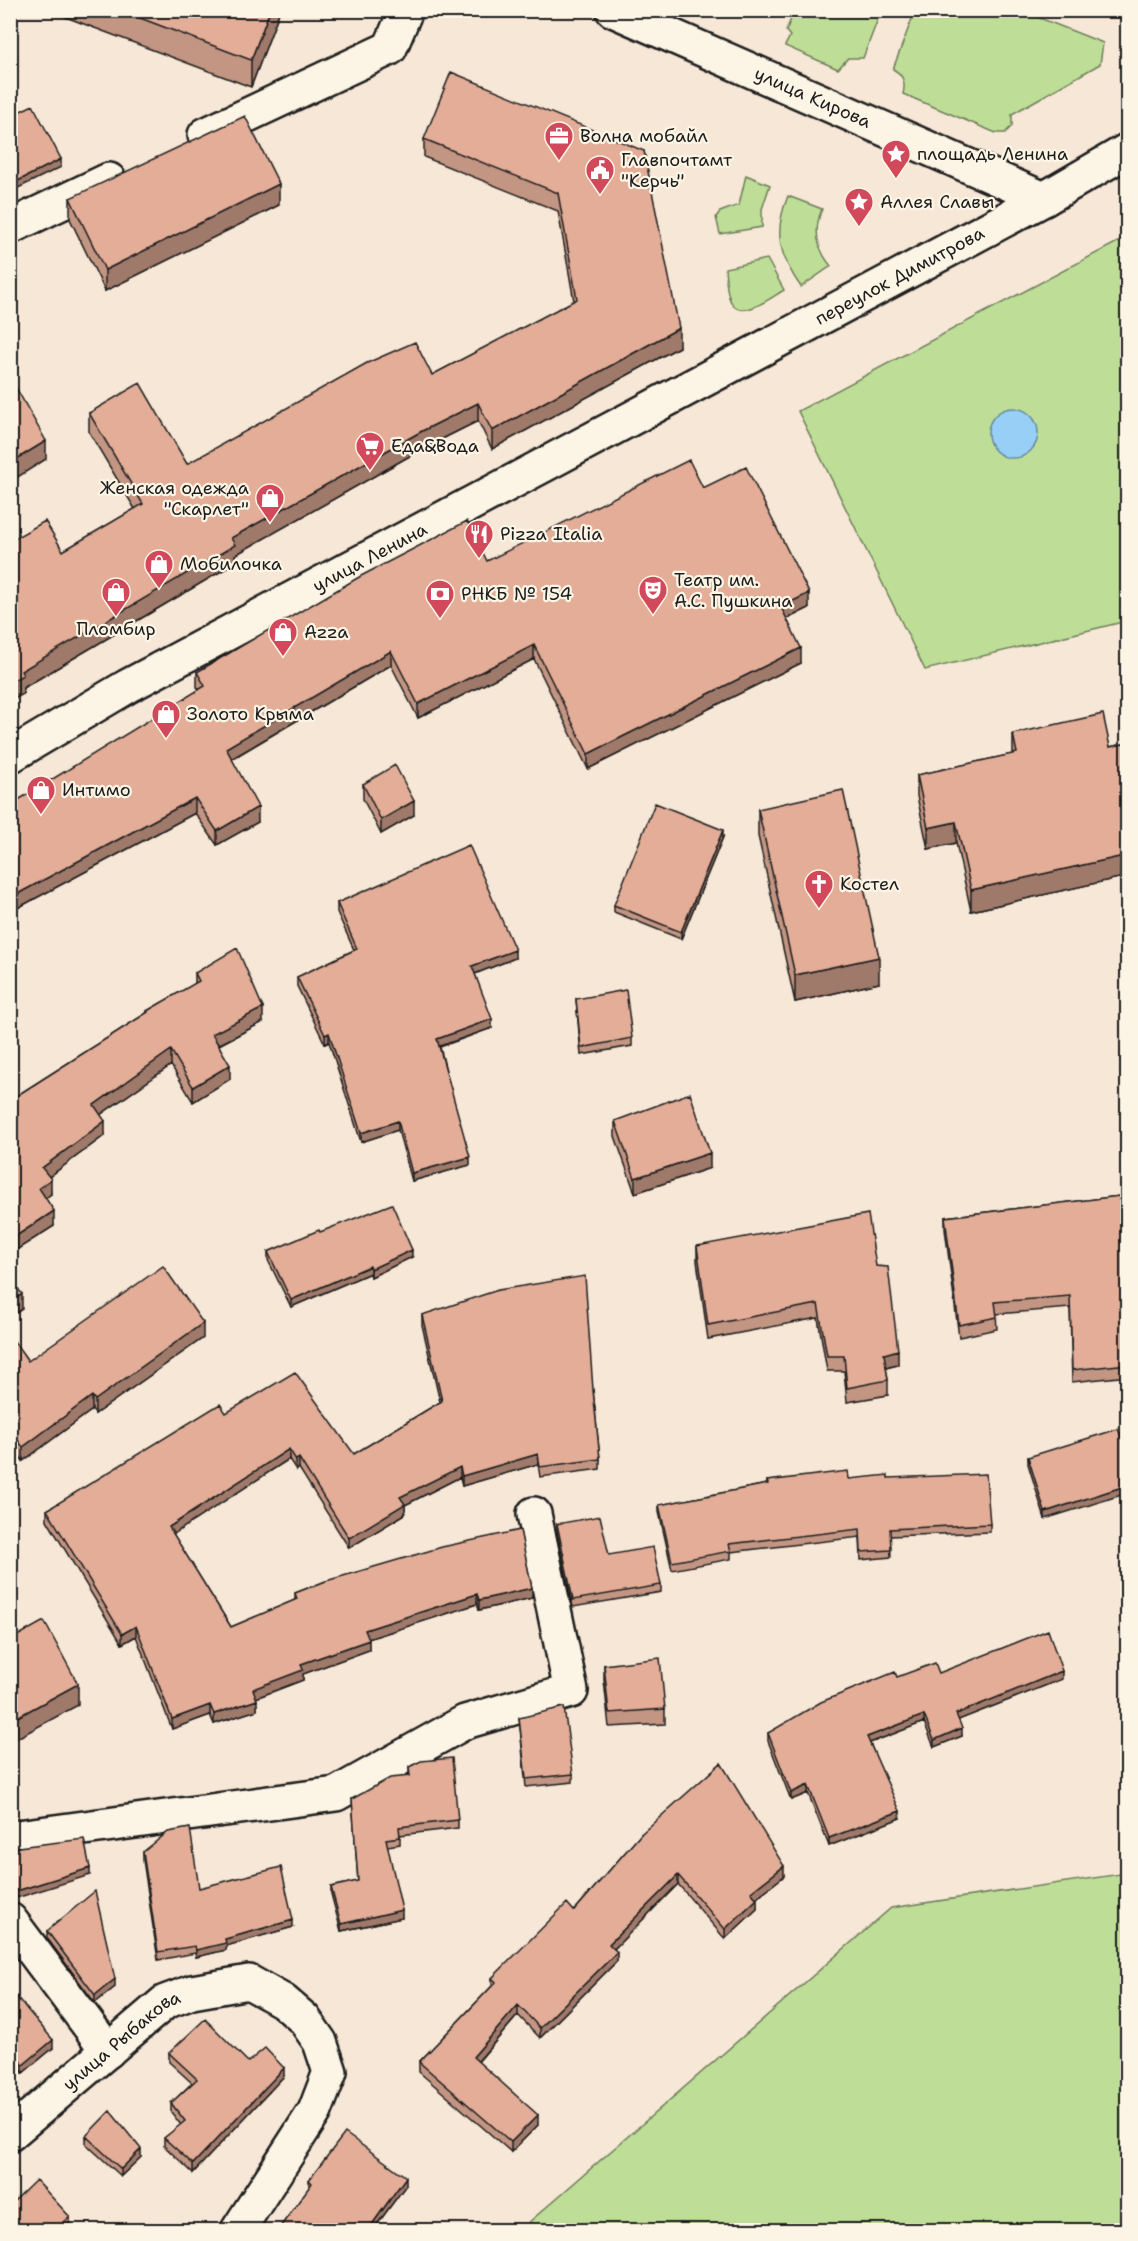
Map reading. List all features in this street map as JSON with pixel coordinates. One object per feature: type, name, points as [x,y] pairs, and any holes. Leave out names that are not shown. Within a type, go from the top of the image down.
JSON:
[{"type":"street","points":[[173,150],[390,48],[406,10]]},
{"type":"street","name":"улица Кирова","points":[[613,10],[1044,199]]},
{"type":"street","name":"переулок Димитрова","points":[[733,363],[1044,199],[1128,150]]},
{"type":"street","points":[[10,227],[141,165]]},
{"type":"street","name":"улица Ленина","points":[[10,756],[128,686],[733,363]]},
{"type":"street","points":[[10,1838],[336,1794],[465,1722],[571,1691],[534,1514]]},
{"type":"street","points":[[10,1920],[108,2051]]},
{"type":"street","name":"улица Рыбакова","points":[[10,2134],[165,2002],[192,1992],[249,1982],[283,2001],[304,2019],[320,2042],[330,2072],[315,2111],[238,2230]]},
{"type":"green space","points":[[794,10],[881,11],[863,58],[848,58],[838,69],[785,46],[790,36],[786,31]]},
{"type":"green space","points":[[915,11],[1022,11],[1103,43],[1100,64],[1012,114],[1012,126],[1005,133],[996,133],[903,94],[903,79],[893,69]]},
{"type":"green space","points":[[746,175],[770,185],[762,209],[762,227],[720,234],[716,217],[720,212],[739,205]]},
{"type":"green space","points":[[788,196],[822,209],[817,232],[819,246],[831,266],[801,287],[783,254],[781,243],[781,221]]},
{"type":"green space","points":[[1127,237],[1127,621],[925,670],[798,411]]},
{"type":"green space","points":[[767,259],[784,290],[754,307],[739,309],[733,305],[729,297],[725,268]]},
{"type":"green space","points":[[1127,1873],[1127,2230],[520,2230],[891,1908]]},
{"type":"water","points":[[1008,408],[1018,408],[1031,415],[1038,428],[1038,438],[1031,451],[1018,458],[1008,458],[999,454],[992,447],[988,438],[988,428],[992,419],[999,412]]},
{"type":"building","points":[[119,10],[270,10],[251,60]]},
{"type":"building","points":[[451,72],[644,151],[679,328],[492,431],[478,403],[422,431],[231,538],[235,545],[21,671],[23,675],[10,682],[10,541],[45,521],[63,551],[143,504],[89,413],[140,383],[187,464],[367,363],[415,342],[432,375],[577,299],[558,193],[424,139]]},
{"type":"building","points":[[33,105],[61,159],[10,185],[10,116]]},
{"type":"building","points":[[245,116],[279,184],[105,270],[70,198]]},
{"type":"building","points":[[10,377],[46,441],[10,463]]},
{"type":"building","points":[[689,460],[703,488],[746,467],[809,593],[781,607],[801,648],[588,754],[534,645],[418,704],[391,651],[226,748],[258,807],[217,831],[195,798],[10,898],[10,805],[205,686],[197,672],[361,576],[467,521],[487,561]]},
{"type":"building","points":[[1103,714],[1110,747],[1128,743],[1128,855],[971,890],[956,822],[928,828],[917,775],[1017,753],[1013,734]]},
{"type":"building","points":[[395,765],[414,801],[381,820],[363,784]]},
{"type":"building","name":"Костел","points":[[843,790],[879,957],[795,975],[758,809]]},
{"type":"building","points":[[655,803],[723,830],[681,932],[614,905]]},
{"type":"building","points":[[469,845],[515,950],[472,966],[492,1019],[437,1039],[470,1157],[412,1173],[398,1121],[361,1133],[329,1033],[325,1035],[297,977],[357,949],[337,903]]},
{"type":"building","points":[[237,948],[263,1008],[212,1034],[230,1065],[193,1087],[171,1050],[94,1105],[105,1121],[42,1168],[51,1179],[39,1188],[54,1211],[10,1240],[10,1100],[147,1011],[199,981],[195,973]]},
{"type":"building","points":[[626,990],[632,1038],[581,1048],[576,999]]},
{"type":"building","points":[[690,1093],[710,1153],[635,1178],[615,1121]]},
{"type":"building","points":[[1128,1195],[1128,1364],[1072,1370],[1070,1296],[995,1302],[997,1317],[959,1325],[945,1217]]},
{"type":"building","points":[[392,1204],[412,1250],[371,1269],[370,1266],[291,1300],[268,1252],[319,1230],[320,1232]]},
{"type":"building","points":[[868,1214],[876,1266],[888,1267],[898,1350],[884,1354],[888,1380],[847,1388],[844,1356],[827,1356],[818,1304],[708,1325],[697,1246]]},
{"type":"building","points":[[163,1266],[203,1323],[95,1400],[92,1396],[23,1447],[10,1430],[10,1336],[28,1361]]},
{"type":"building","points":[[585,1276],[600,1459],[540,1467],[538,1454],[462,1476],[460,1467],[400,1497],[405,1504],[349,1538],[299,1458],[296,1460],[289,1449],[169,1527],[231,1627],[297,1599],[295,1593],[326,1581],[442,1547],[520,1530],[532,1588],[479,1600],[477,1594],[365,1630],[369,1640],[301,1664],[303,1670],[253,1689],[257,1700],[214,1714],[210,1705],[172,1719],[136,1626],[122,1634],[47,1510],[220,1404],[226,1413],[295,1372],[354,1454],[442,1401],[422,1315],[498,1290]]},
{"type":"building","points":[[10,1278],[22,1294],[10,1303]]},
{"type":"building","points":[[1118,1429],[1128,1452],[1128,1485],[1045,1512],[1028,1457]]},
{"type":"building","points":[[848,1471],[849,1479],[888,1475],[888,1478],[986,1474],[990,1524],[890,1529],[891,1550],[861,1552],[860,1529],[729,1544],[731,1551],[672,1562],[659,1505],[768,1484],[767,1481]]},
{"type":"building","points":[[600,1516],[609,1555],[653,1547],[661,1585],[573,1600],[557,1524]]},
{"type":"building","points":[[44,1621],[78,1684],[10,1721],[10,1640]]},
{"type":"building","points":[[1048,1630],[1062,1671],[956,1714],[962,1728],[934,1740],[924,1715],[867,1737],[900,1811],[829,1838],[808,1785],[791,1793],[768,1733],[821,1702],[895,1672],[897,1677],[935,1663],[939,1673]]},
{"type":"building","points":[[660,1658],[665,1709],[609,1713],[604,1665]]},
{"type":"building","points":[[564,1707],[573,1774],[526,1779],[519,1718]]},
{"type":"building","points":[[452,1758],[458,1820],[399,1827],[400,1837],[386,1839],[402,1910],[341,1924],[331,1887],[358,1881],[352,1799],[390,1778],[410,1776],[409,1767],[421,1761]]},
{"type":"building","points":[[721,1763],[784,1866],[751,1892],[757,1899],[725,1929],[678,1875],[609,1944],[617,1952],[540,2028],[518,2005],[473,2057],[538,2115],[511,2142],[419,2062],[496,1982],[492,1978],[567,1903],[574,1911],[642,1833]]},
{"type":"building","points":[[190,1828],[199,1888],[281,1867],[293,1920],[225,1939],[226,1943],[196,1950],[195,1946],[158,1952],[143,1852],[168,1832]]},
{"type":"building","points":[[84,1839],[90,1868],[10,1893],[10,1848]]},
{"type":"building","points":[[95,1891],[115,1979],[95,1995],[47,1931]]},
{"type":"building","points":[[10,1989],[53,2040],[23,2065],[18,2058],[10,2065]]},
{"type":"building","points":[[205,2019],[248,2062],[265,2048],[284,2068],[193,2164],[164,2138],[185,2121],[171,2103],[197,2079],[169,2053]]},
{"type":"building","points":[[110,2111],[141,2149],[121,2169],[86,2136]]},
{"type":"building","points":[[345,2133],[406,2177],[368,2230],[278,2230],[312,2183],[309,2180]]},
{"type":"building","points":[[36,2180],[70,2217],[54,2230],[10,2230],[10,2205]]},
{"type":"place","name":"Волна мобайл","points":[[559,162]]},
{"type":"place","name":"площадь Ленина","points":[[896,180]]},
{"type":"place","name":"Главпочтамт \"Керчь\"","points":[[600,196]]},
{"type":"place","name":"Аллея Славы","points":[[859,228]]},
{"type":"place","name":"Еда&Вода","points":[[370,472]]},
{"type":"place","name":"Женская одежда \"Скарлет\"","points":[[270,524]]},
{"type":"place","name":"Pizza Italia","points":[[479,560]]},
{"type":"place","name":"Мобилочка","points":[[159,590]]},
{"type":"place","name":"Театр им. А.С. Пушкина","points":[[653,616]]},
{"type":"place","name":"Пломбир","points":[[116,618]]},
{"type":"place","name":"РНКБ № 154","points":[[440,620]]},
{"type":"place","name":"Azza","points":[[283,658]]},
{"type":"place","name":"Золото Крыма","points":[[166,740]]},
{"type":"place","name":"Интимо","points":[[41,816]]},
{"type":"place","name":"Костел","points":[[819,910]]}]
